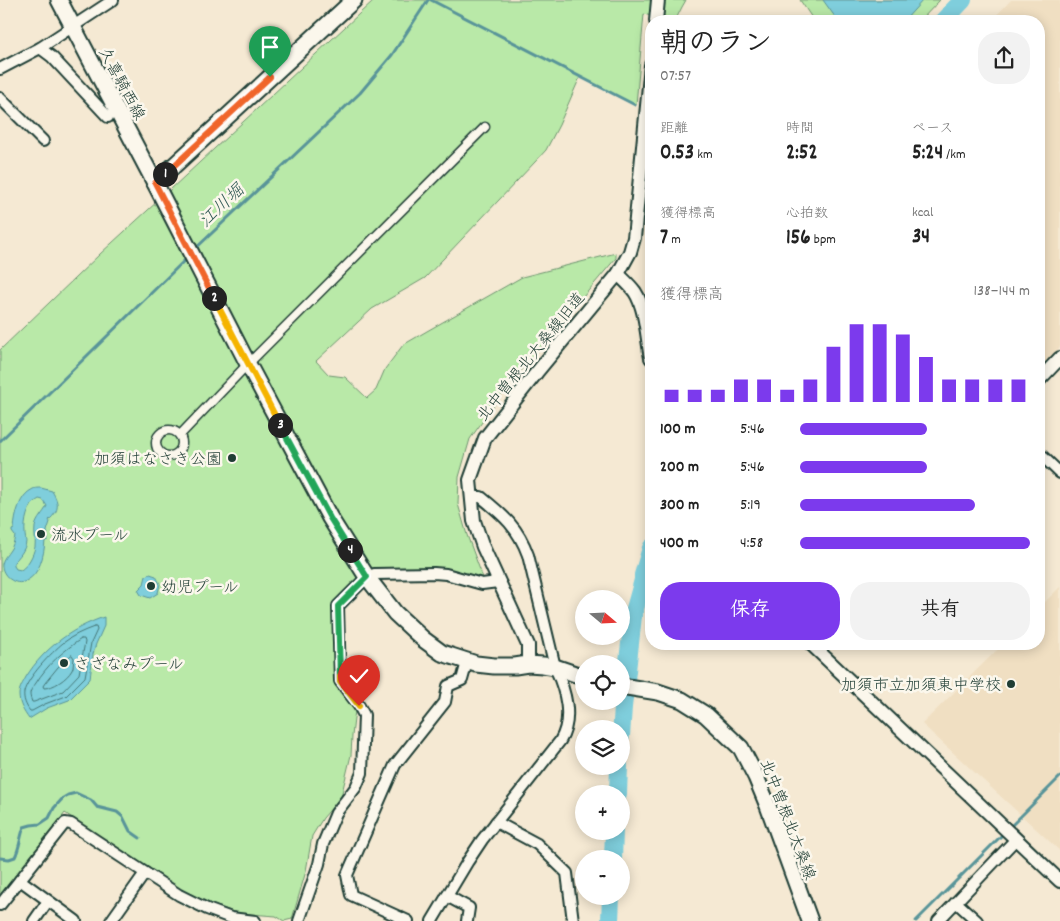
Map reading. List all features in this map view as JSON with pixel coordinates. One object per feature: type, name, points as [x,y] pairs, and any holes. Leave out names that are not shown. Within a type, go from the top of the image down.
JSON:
[{"type":"main road","name":"久喜騎西線","points":[[59,0],[155,183]]},
{"type":"main road","points":[[354,0],[155,183],[330,518],[367,577],[395,613],[423,639],[442,653],[467,662],[494,666],[528,664],[554,667],[575,674]]},
{"type":"main road","name":"北中曽根北大桑線","points":[[630,687],[672,696],[694,707],[706,715],[741,748],[768,806],[810,921]]},
{"type":"street","points":[[0,69],[40,48],[114,0]]},
{"type":"street","points":[[657,15],[658,0]]},
{"type":"street","points":[[40,48],[52,57],[108,117]]},
{"type":"street","points":[[0,98],[44,141]]},
{"type":"street","name":"北中曽根北大桑線旧道","points":[[528,664],[528,645],[498,582],[474,521],[470,480],[485,438],[618,274],[630,252],[633,241],[645,124]]},
{"type":"street","points":[[180,435],[248,364],[485,127]]},
{"type":"street","points":[[618,274],[636,293],[640,302],[645,327]]},
{"type":"street","points":[[1045,374],[1060,358]]},
{"type":"street","points":[[1045,459],[1060,473]]},
{"type":"street","points":[[432,921],[468,861],[564,735],[568,720],[568,712],[561,684],[554,667],[523,541],[500,513],[481,497],[472,497]]},
{"type":"street","points":[[299,921],[319,864],[323,844],[336,813],[356,787],[362,773],[364,716],[359,706],[340,681],[338,606],[367,577],[374,574],[434,573],[446,574],[482,584],[498,582]]},
{"type":"street","points":[[817,650],[1060,881]]},
{"type":"street","points":[[408,921],[351,895],[347,875],[395,765],[445,702],[448,686],[462,680],[467,662]]},
{"type":"street","points":[[496,822],[537,844],[567,872],[573,921]]},
{"type":"street","points":[[0,905],[64,823],[71,824],[179,895],[231,918],[255,921]]},
{"type":"street","points":[[938,921],[1016,839]]},
{"type":"street","points":[[111,921],[145,873]]},
{"type":"street","points":[[20,880],[76,921]]},
{"type":"street","points":[[447,896],[469,908],[467,921]]},
{"type":"street","points":[[34,921],[48,901]]},
{"type":"street","points":[[956,902],[977,921]]},
{"type":"shaded area","points":[[1011,0],[1060,0],[1060,347],[1045,363],[1045,15],[997,15]]},
{"type":"shaded area","name":"加須市立加須東中学校","points":[[1060,587],[1060,851],[922,724],[997,650],[1045,650],[1045,602]]},
{"type":"green space","name":"加須はなさき公園","points":[[374,0],[686,0],[678,15],[644,14],[636,105],[580,77],[546,150],[535,162],[425,278],[372,309],[316,361],[329,375],[345,377],[367,398],[376,390],[385,369],[403,345],[427,331],[522,277],[616,253],[616,258],[507,387],[470,439],[459,477],[458,504],[483,578],[442,569],[374,568],[335,605],[335,682],[355,710],[351,755],[341,797],[323,818],[312,836],[306,871],[292,919],[284,921],[276,916],[237,913],[183,893],[65,813],[0,898],[0,350]]},
{"type":"green space","points":[[800,0],[940,0],[926,15],[810,15]]},
{"type":"water","points":[[823,0],[923,0],[909,15],[834,15]]},
{"type":"water","name":"流水プール","points":[[40,488],[52,491],[56,499],[57,510],[49,520],[48,540],[45,541],[44,552],[35,574],[26,581],[13,581],[6,576],[2,564],[13,543],[15,536],[12,530],[14,529],[17,512],[24,496],[34,489]],"holes":[[[39,499],[43,500],[47,506],[36,524],[33,554],[24,568],[21,570],[16,569],[14,562],[22,553],[26,542],[25,524],[27,514],[35,502]]]},
{"type":"water","name":"幼児プール","points":[[150,574],[156,576],[160,584],[158,593],[150,598],[141,595],[138,590],[144,584],[146,576]]},
{"type":"water","name":"さざなみプール","points":[[104,617],[104,626],[93,654],[90,679],[69,700],[47,708],[29,719],[21,705],[19,692],[22,683],[33,667],[60,640],[81,627]]},
{"type":"waterway","name":"江川堀","points":[[194,250],[360,93],[392,55],[428,0]]},
{"type":"waterway","points":[[431,0],[635,105]]},
{"type":"waterway","points":[[949,15],[963,0]]},
{"type":"waterway","name":"江川堀","points":[[0,441],[188,257]]},
{"type":"waterway","points":[[622,720],[633,616],[645,568]]},
{"type":"waterway","points":[[618,785],[619,775]]},
{"type":"waterway","points":[[1009,828],[1060,777]]},
{"type":"waterway","points":[[0,858],[9,859],[15,857],[24,827],[40,824],[49,818],[54,808],[63,798],[76,793],[91,800],[97,807],[117,812],[123,817],[130,831],[140,838]]},
{"type":"waterway","points":[[916,921],[1005,832]]},
{"type":"waterway","points":[[613,850],[614,840]]},
{"type":"waterway","points":[[610,921],[611,905]]},
{"type":"place","name":"加須はなさき公園","points":[[232,458]]},
{"type":"place","name":"流水プール","points":[[41,534]]},
{"type":"place","name":"幼児プール","points":[[151,586]]},
{"type":"place","name":"さざなみプール","points":[[64,663]]},
{"type":"place","name":"加須市立加須東中学校","points":[[1011,684]]},
{"type":"route","points":[[270,77],[155,183],[330,518],[367,577],[338,606],[340,681],[359,706]]}]
